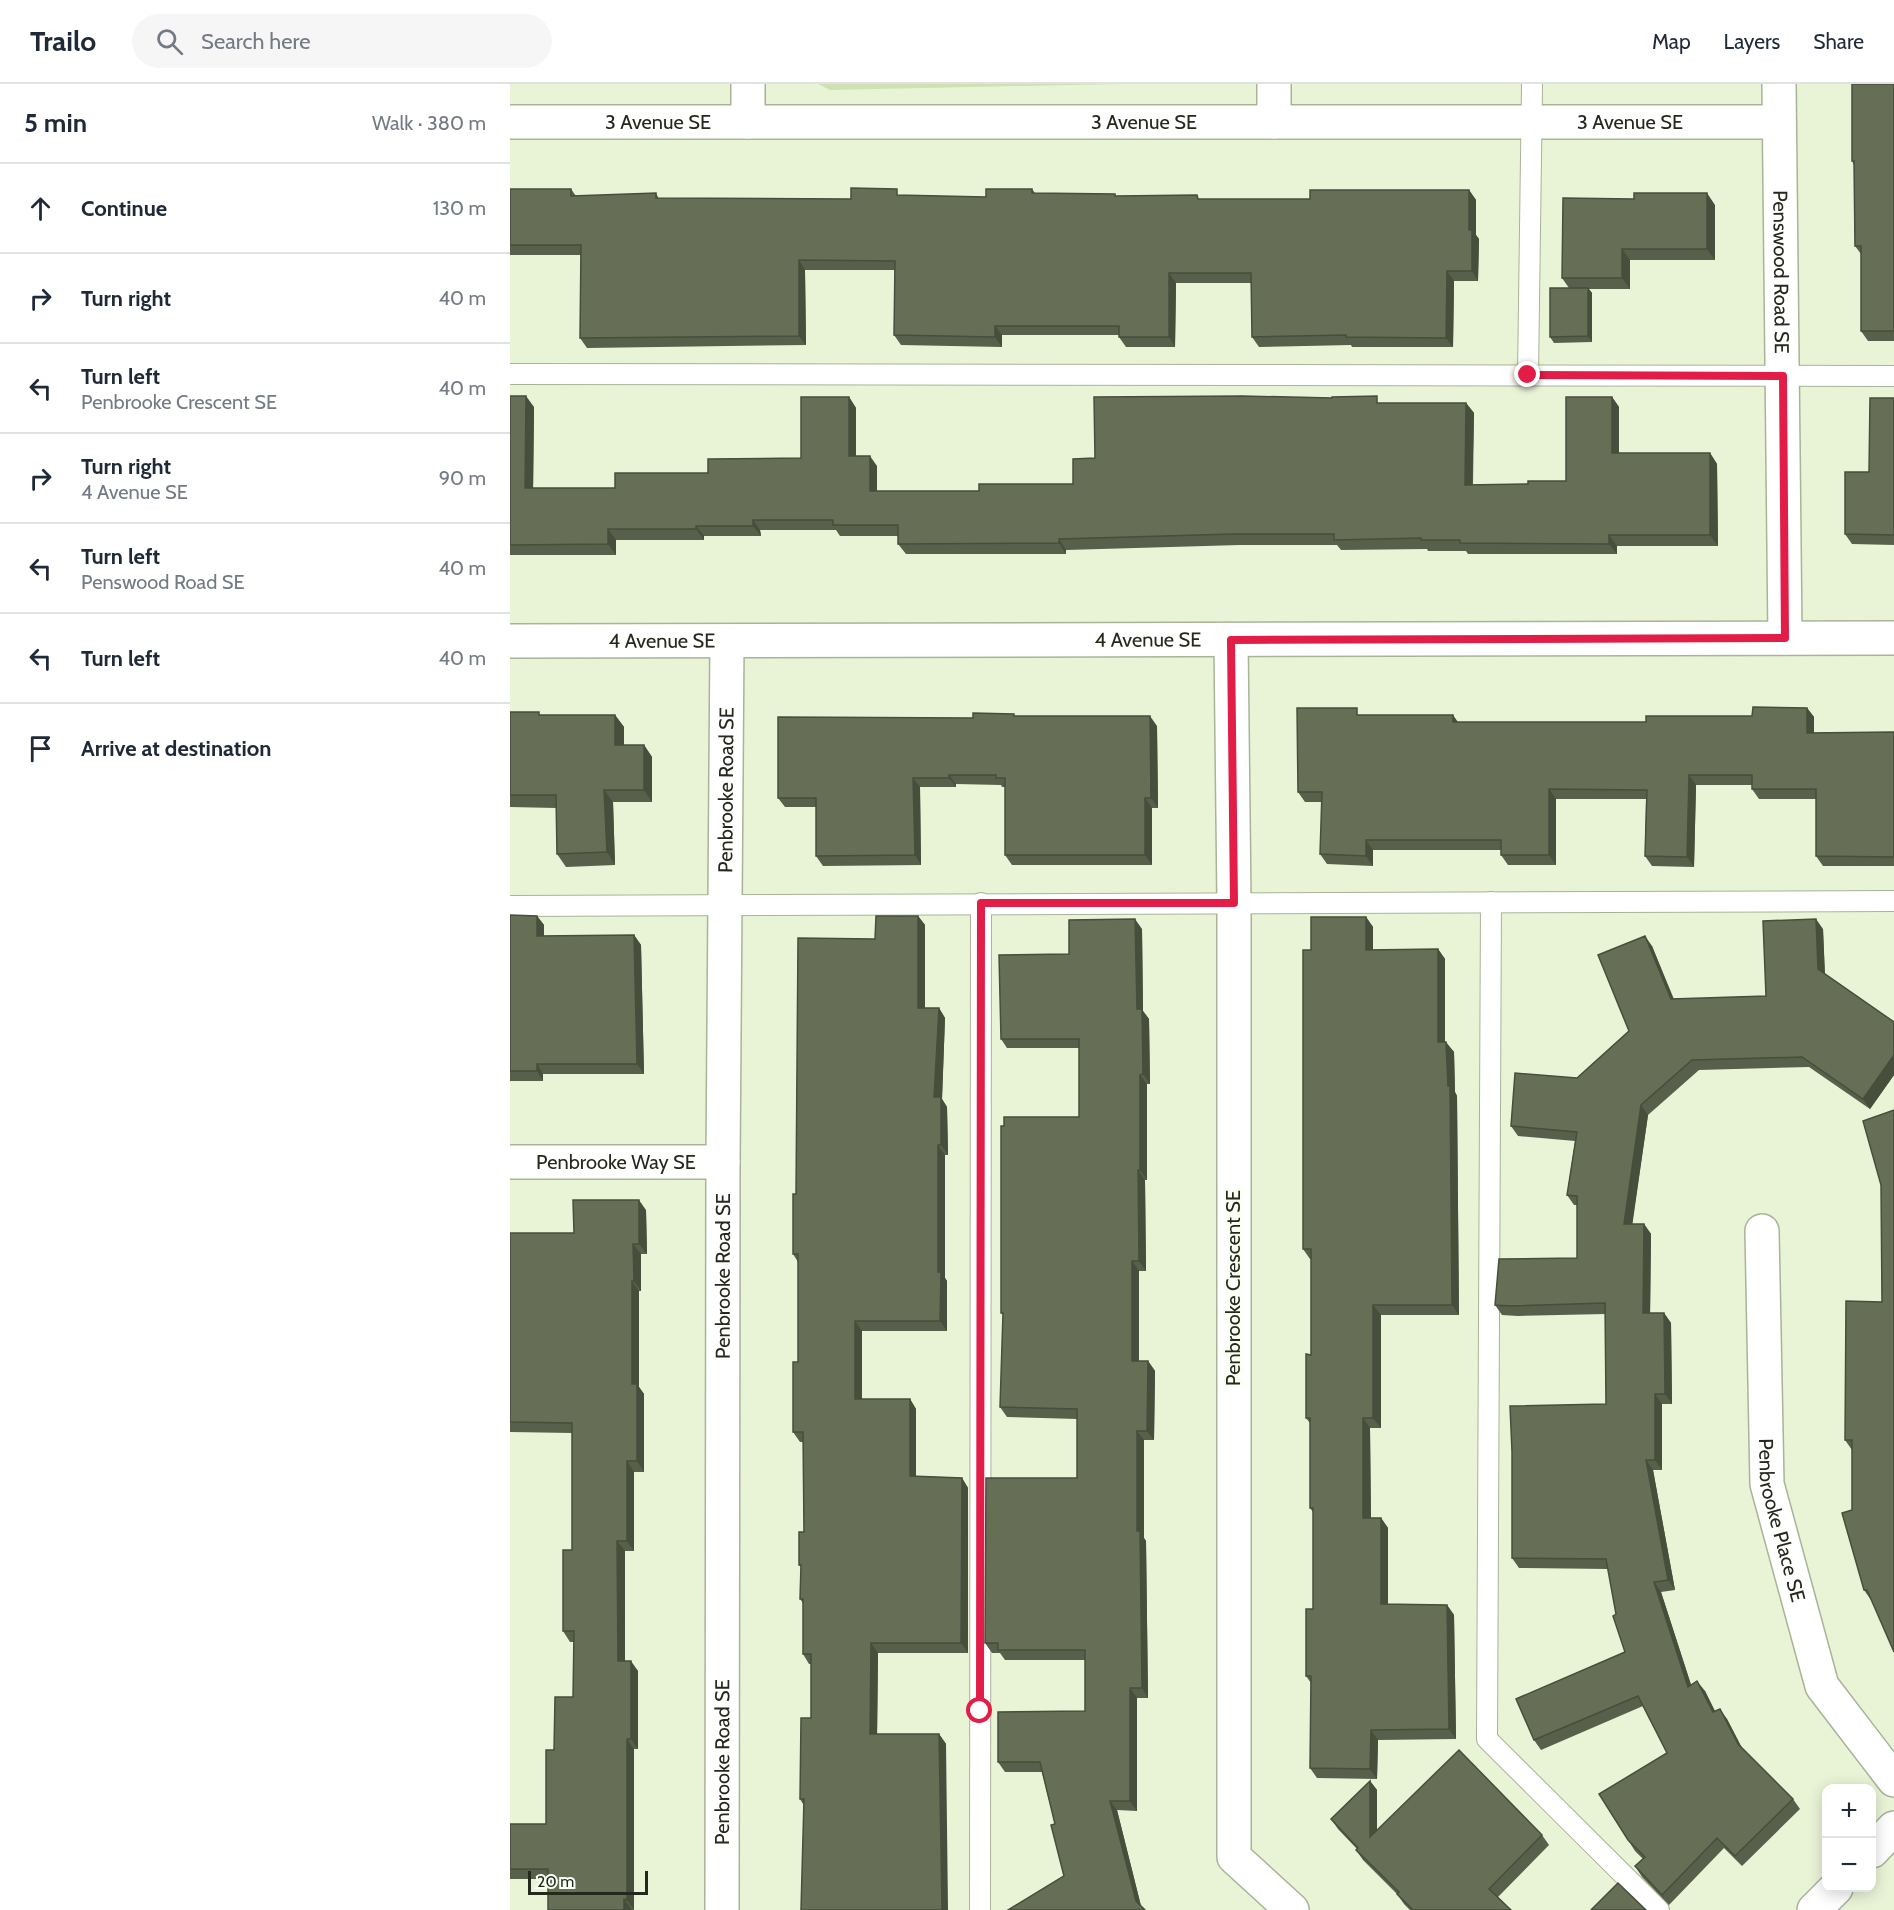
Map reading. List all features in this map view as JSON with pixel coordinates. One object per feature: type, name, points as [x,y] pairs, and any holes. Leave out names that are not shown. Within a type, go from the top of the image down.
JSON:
[{"type":"street","points":[[748,84],[748,122]]},
{"type":"street","points":[[1274,84],[1274,122]]},
{"type":"street","name":"Penswood Road SE","points":[[1779,84],[1785,638]]},
{"type":"street","name":"3 Avenue SE","points":[[510,122],[1779,122]]},
{"type":"street","name":"4 Avenue SE","points":[[510,642],[1894,638]]},
{"type":"street","name":"Penbrooke Crescent SE","points":[[1231,640],[1234,903],[1234,1857],[1292,1910]]},
{"type":"street","name":"Penbrooke Road SE","points":[[722,1910],[723,1162],[727,641]]},
{"type":"street","name":"Penbrooke Way SE","points":[[510,1162],[723,1162]]},
{"type":"street","name":"Penbrooke Place SE","points":[[1762,1232],[1767,1484],[1822,1686],[1894,1780]]},
{"type":"street","points":[[1876,1847],[1894,1828]]},
{"type":"street","points":[[1814,1910],[1831,1892]]},
{"type":"lane","points":[[1528,375],[1532,84]]},
{"type":"lane","points":[[510,374],[1894,376]]},
{"type":"lane","points":[[510,906],[1894,901]]},
{"type":"lane","points":[[1491,902],[1487,1739],[1659,1910]]},
{"type":"lane","points":[[980,1910],[981,903]]},
{"type":"green space","points":[[818,84],[1121,84],[830,90]]},
{"type":"building","points":[[1852,84],[1894,84],[1894,331],[1861,331],[1861,246],[1855,246]]},
{"type":"building","points":[[851,188],[897,189],[897,195],[986,197],[986,189],[1032,189],[1032,193],[1115,194],[1115,196],[1197,195],[1198,199],[1310,199],[1310,190],[1469,190],[1472,271],[1447,271],[1446,338],[1346,337],[1346,335],[1252,337],[1251,273],[1169,273],[1169,337],[1119,337],[1119,326],[995,326],[995,337],[894,335],[895,261],[799,260],[799,336],[580,338],[581,245],[510,245],[510,189],[571,189],[571,196],[656,193],[656,198],[851,199]]},
{"type":"building","points":[[1634,193],[1707,193],[1707,249],[1622,249],[1622,278],[1562,278],[1563,198],[1634,199]]},
{"type":"building","points":[[1550,288],[1588,288],[1588,336],[1550,337]]},
{"type":"building","points":[[510,396],[526,396],[525,488],[615,488],[615,473],[708,473],[708,459],[801,458],[801,397],[849,397],[849,456],[870,456],[870,491],[979,491],[979,484],[1073,484],[1073,459],[1095,458],[1094,397],[1332,398],[1377,396],[1377,403],[1466,403],[1465,485],[1566,481],[1566,397],[1612,397],[1612,453],[1710,453],[1710,535],[1609,535],[1609,544],[1460,543],[1460,540],[1421,540],[1421,538],[1334,540],[1334,534],[1233,534],[1059,539],[1059,543],[898,544],[898,525],[833,525],[833,520],[753,520],[753,526],[696,526],[696,529],[608,529],[608,544],[510,545]]},
{"type":"building","points":[[1870,398],[1894,398],[1894,535],[1845,534],[1845,472],[1869,472]]},
{"type":"building","points":[[1753,707],[1807,708],[1807,733],[1894,732],[1894,857],[1816,856],[1816,789],[1752,789],[1752,775],[1689,775],[1687,857],[1645,856],[1647,790],[1549,789],[1549,855],[1501,855],[1501,840],[1366,840],[1366,856],[1320,854],[1322,792],[1298,792],[1297,708],[1357,708],[1357,715],[1453,715],[1453,722],[1646,722],[1646,716],[1752,716]]},
{"type":"building","points":[[510,712],[539,712],[539,715],[615,715],[615,745],[644,745],[644,790],[604,790],[607,852],[557,854],[556,795],[510,795]]},
{"type":"building","points":[[973,713],[1014,714],[1014,716],[1150,716],[1151,798],[1145,798],[1145,855],[1005,855],[1005,778],[996,778],[996,775],[913,778],[915,855],[816,856],[816,798],[778,798],[778,717],[973,718]]},
{"type":"building","points":[[510,915],[537,916],[537,936],[634,935],[637,1064],[537,1064],[537,1071],[510,1071]]},
{"type":"building","points":[[876,916],[918,916],[918,1008],[939,1008],[934,1097],[941,1097],[941,1145],[938,1145],[940,1321],[855,1321],[855,1399],[910,1399],[910,1476],[962,1478],[961,1643],[871,1643],[870,1734],[939,1734],[942,1910],[801,1910],[804,1799],[800,1799],[801,1718],[811,1718],[811,1654],[803,1654],[803,1599],[800,1599],[799,1532],[804,1532],[803,1432],[793,1432],[793,1362],[798,1362],[798,1254],[793,1254],[793,1194],[796,1194],[798,938],[875,939]]},
{"type":"building","points":[[1311,917],[1366,917],[1366,950],[1438,949],[1438,1042],[1446,1042],[1448,1086],[1450,1086],[1452,1305],[1373,1305],[1373,1418],[1363,1418],[1363,1518],[1381,1518],[1381,1604],[1447,1605],[1449,1729],[1371,1730],[1370,1769],[1310,1768],[1311,1676],[1306,1676],[1306,1609],[1313,1609],[1313,1508],[1310,1508],[1310,1418],[1306,1418],[1306,1354],[1311,1355],[1311,1249],[1303,1249],[1303,950],[1311,950]]},
{"type":"building","points":[[1135,919],[1137,1009],[1142,1009],[1143,1074],[1140,1075],[1139,1261],[1132,1261],[1132,1361],[1148,1361],[1147,1431],[1137,1431],[1137,1531],[1140,1531],[1142,1688],[1130,1688],[1130,1801],[1110,1801],[1136,1901],[1145,1910],[1008,1910],[1064,1876],[1051,1825],[1055,1824],[1040,1762],[998,1762],[998,1712],[1085,1711],[1085,1650],[998,1650],[998,1643],[985,1643],[986,1478],[1077,1478],[1077,1409],[1000,1407],[1003,1313],[1001,1313],[1001,1126],[1004,1126],[1004,1117],[1079,1117],[1079,1039],[1001,1039],[999,955],[1069,954],[1069,920]]},
{"type":"building","points":[[1816,919],[1818,969],[1894,1022],[1894,1055],[1863,1099],[1802,1057],[1692,1060],[1641,1105],[1624,1224],[1644,1224],[1643,1313],[1664,1313],[1665,1394],[1655,1394],[1655,1460],[1646,1460],[1668,1580],[1654,1582],[1688,1687],[1697,1681],[1713,1712],[1720,1709],[1738,1744],[1793,1799],[1735,1856],[1717,1838],[1662,1895],[1635,1866],[1645,1857],[1628,1840],[1599,1794],[1667,1753],[1638,1696],[1534,1740],[1516,1699],[1625,1652],[1613,1616],[1616,1614],[1606,1559],[1512,1558],[1510,1406],[1606,1404],[1605,1303],[1495,1305],[1499,1259],[1577,1258],[1577,1196],[1567,1195],[1577,1132],[1511,1126],[1515,1073],[1577,1078],[1629,1031],[1598,955],[1645,936],[1671,999],[1766,996],[1763,921]]},
{"type":"building","points":[[1894,1110],[1894,1652],[1867,1590],[1864,1590],[1842,1513],[1852,1510],[1852,1440],[1845,1440],[1846,1301],[1882,1302],[1881,1185],[1863,1121]]},
{"type":"building","points":[[573,1200],[639,1200],[639,1244],[633,1244],[634,1281],[632,1281],[632,1384],[637,1384],[637,1461],[627,1461],[627,1541],[617,1541],[618,1661],[631,1661],[631,1739],[627,1739],[627,1900],[624,1899],[624,1910],[548,1910],[548,1869],[510,1869],[510,1824],[546,1824],[546,1750],[554,1750],[555,1697],[573,1697],[574,1631],[563,1631],[563,1550],[572,1550],[572,1423],[510,1422],[510,1233],[574,1233]]},
{"type":"building","points":[[1459,1750],[1542,1835],[1489,1889],[1511,1910],[1413,1910],[1397,1894],[1399,1892],[1356,1850],[1358,1848],[1331,1819],[1370,1781],[1370,1837]]},
{"type":"building","points":[[1618,1883],[1646,1910],[1591,1910]]},
{"type":"route","points":[[980,1711],[981,903],[1234,903],[1231,640],[1785,638],[1783,376],[1528,375]]}]
